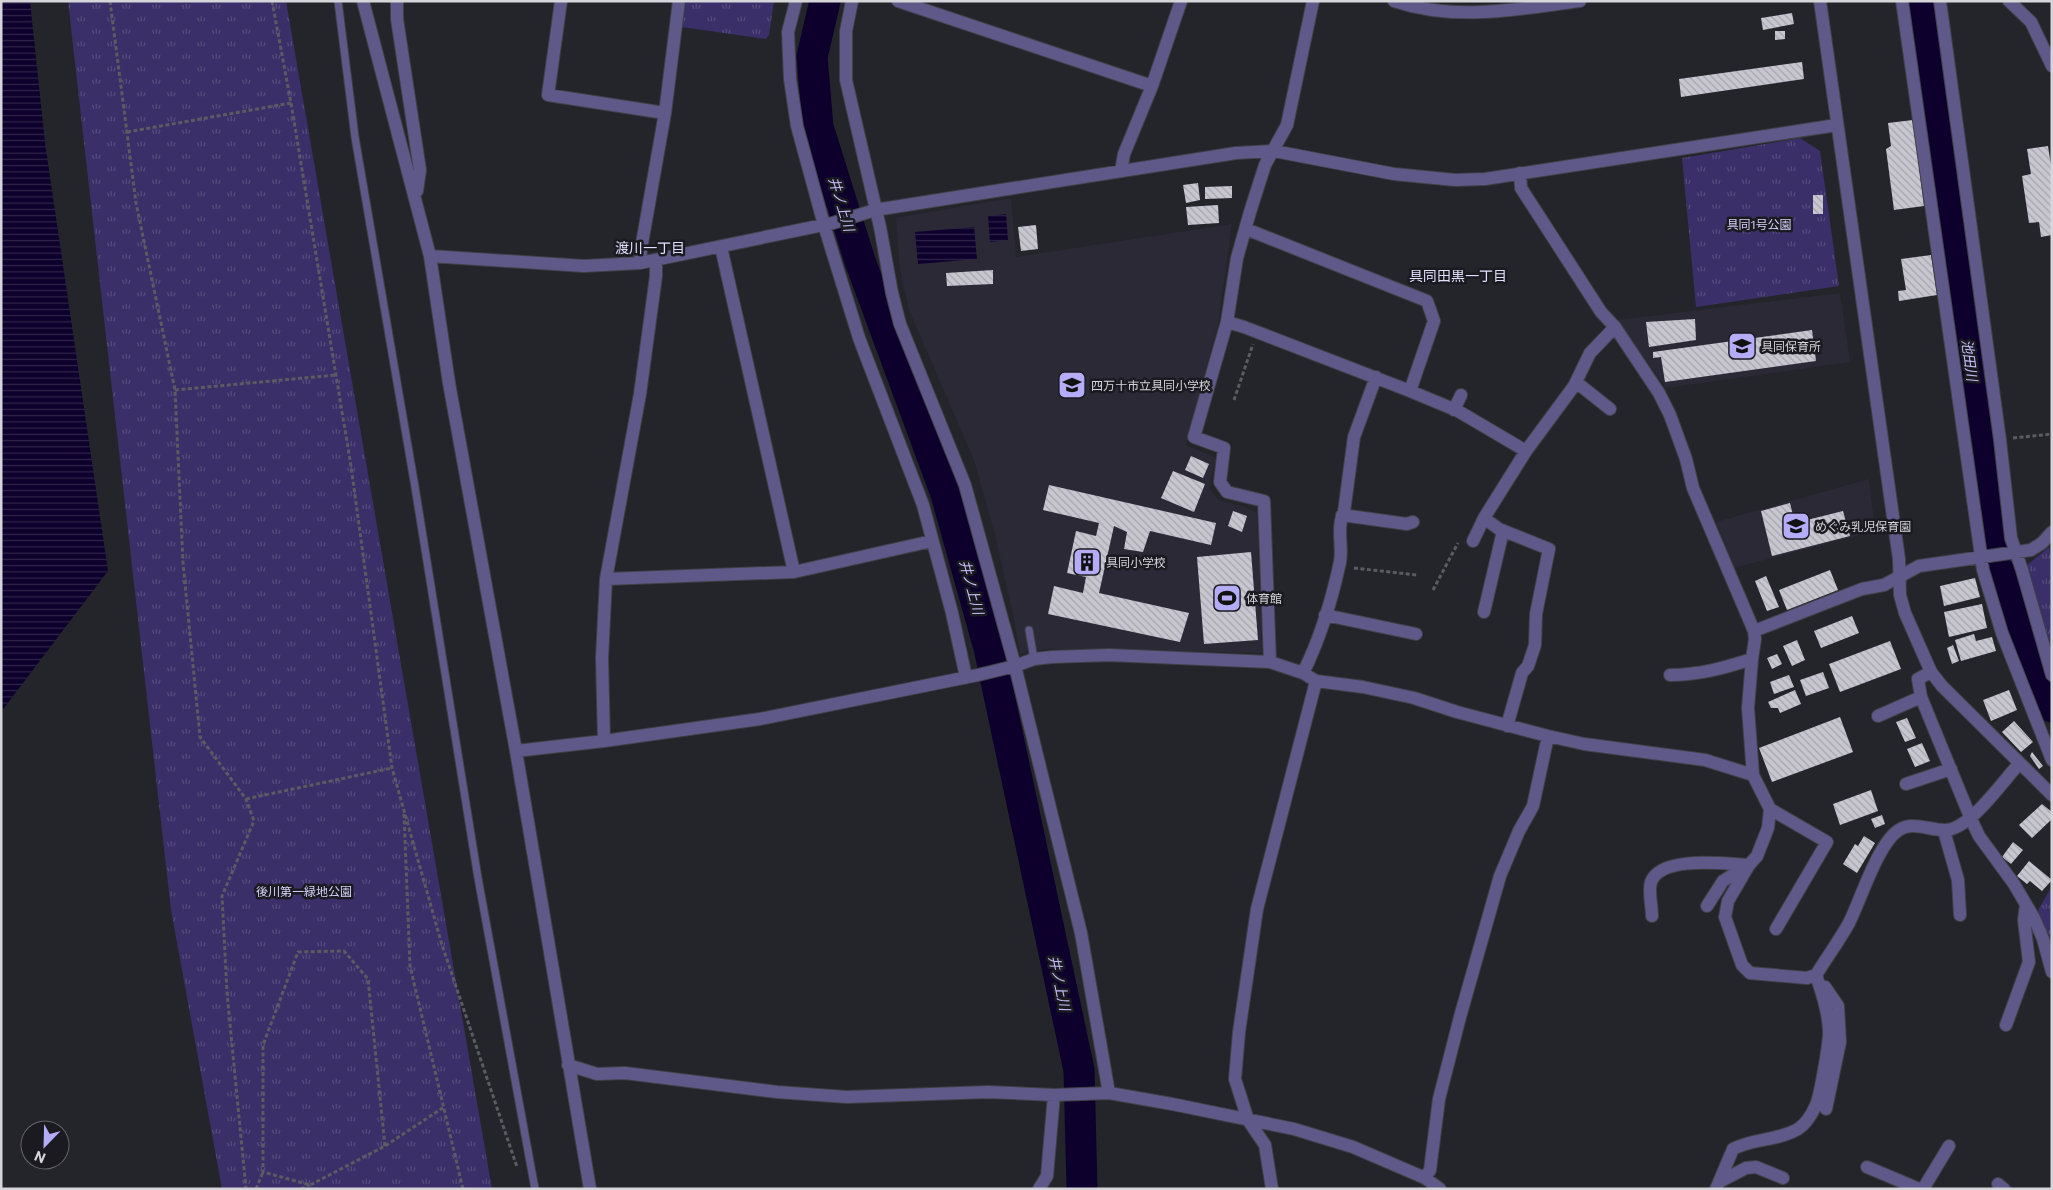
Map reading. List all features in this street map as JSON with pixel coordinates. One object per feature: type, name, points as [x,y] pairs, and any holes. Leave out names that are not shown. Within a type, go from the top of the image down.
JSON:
[{"type":"street","points":[[363,1],[416,196],[430,256],[449,383],[516,751],[590,1189]]},
{"type":"street","points":[[397,1],[396,19],[420,170],[416,196]]},
{"type":"street","points":[[561,1],[548,94],[665,113]]},
{"type":"street","points":[[640,263],[665,113],[679,1]]},
{"type":"street","points":[[796,1],[788,32],[790,79],[798,126],[828,224],[859,338],[923,505],[952,613],[972,676]]},
{"type":"street","points":[[852,1],[846,31],[846,80],[872,211],[900,324],[965,485],[1082,933],[1102,1093]]},
{"type":"street","points":[[898,1],[1152,86]]},
{"type":"street","points":[[1121,171],[1124,154],[1152,86],[1181,1]]},
{"type":"street","points":[[1270,662],[1264,501],[1227,492],[1220,482],[1224,448],[1194,437],[1227,322],[1237,258],[1265,165],[1287,124],[1313,1]]},
{"type":"street","points":[[1394,1],[1414,8],[1456,14],[1487,13],[1580,1]]},
{"type":"street","points":[[1820,1],[1895,529],[1900,595],[1905,613],[1931,672],[2019,764],[2052,795]]},
{"type":"street","points":[[1902,1],[1983,570],[2002,633],[2052,760]]},
{"type":"street","points":[[1940,1],[2000,440],[2011,538],[2052,675]]},
{"type":"street","points":[[2009,1],[2032,22],[2052,66]]},
{"type":"street","points":[[430,256],[584,266],[656,261],[828,224],[872,211],[1236,153],[1274,150],[1394,174],[1455,180],[1485,179],[1837,126]]},
{"type":"street","points":[[1520,173],[1522,188],[1590,297],[1615,327],[1659,393],[1670,415],[1686,459],[1693,488],[1754,631],[1756,639],[1752,660],[1748,708],[1753,775],[1770,810],[1768,828],[1757,856],[1749,865],[1728,902],[1725,917],[1742,965],[1750,973],[1807,978],[1816,974],[1848,924],[1886,842],[1899,829],[1908,826],[1944,830],[1959,827],[1971,819],[2019,764]]},
{"type":"street","points":[[1246,229],[1427,301],[1434,321],[1410,391]]},
{"type":"street","points":[[721,247],[794,572]]},
{"type":"street","points":[[604,741],[602,658],[606,579],[640,394],[656,276],[656,261]]},
{"type":"street","points":[[1227,322],[1410,391],[1454,410],[1526,451]]},
{"type":"street","points":[[1473,541],[1484,518],[1526,451],[1576,382],[1590,353],[1615,327]]},
{"type":"street","points":[[1303,673],[1310,659],[1325,615],[1340,563],[1340,518],[1354,437],[1376,377]]},
{"type":"street","points":[[1576,382],[1610,409]]},
{"type":"street","points":[[1454,410],[1461,395]]},
{"type":"street","points":[[1342,515],[1407,524],[1413,522]]},
{"type":"street","points":[[1484,518],[1503,531],[1549,548],[1536,614],[1535,645],[1528,666],[1522,673],[1507,726]]},
{"type":"street","points":[[1484,612],[1503,531]]},
{"type":"street","points":[[1754,631],[1862,589],[1884,585],[1919,566],[2032,550],[2052,532]]},
{"type":"street","points":[[606,579],[794,572],[932,540]]},
{"type":"street","points":[[1325,615],[1416,634]]},
{"type":"street","points":[[516,751],[604,741],[760,719],[972,676],[1012,667],[1034,659],[1109,655],[1270,662],[1303,673],[1316,681],[1363,687],[1414,698],[1507,726],[1548,736],[1584,744],[1705,760],[1753,775]]},
{"type":"street","points":[[1670,675],[1691,675],[1711,672],[1752,660]]},
{"type":"street","points":[[1931,672],[1918,679],[1921,698],[1979,836],[2014,884],[2026,905],[2043,939],[2052,972]]},
{"type":"street","points":[[1272,1189],[1265,1145],[1248,1120],[1235,1079],[1238,1032],[1257,909],[1316,681]]},
{"type":"street","points":[[1878,716],[1921,698]]},
{"type":"street","points":[[1425,1178],[1430,1170],[1439,1099],[1460,1017],[1500,876],[1532,806],[1548,736]]},
{"type":"street","points":[[1906,784],[1951,769]]},
{"type":"street","points":[[1770,810],[1827,842],[1776,929]]},
{"type":"street","points":[[1944,830],[1958,880],[1960,915]]},
{"type":"street","points":[[1652,916],[1650,884],[1655,875],[1670,866],[1690,863],[1749,865]]},
{"type":"street","points":[[1707,906],[1723,881],[1749,865]]},
{"type":"street","points":[[2006,1024],[2029,962],[2024,920],[2026,905]]},
{"type":"street","points":[[1816,974],[1838,1006],[1840,1042],[1826,1109]]},
{"type":"street","points":[[1718,1185],[1732,1149],[1741,1144],[1783,1136],[1799,1129],[1809,1118],[1817,1103],[1830,1032],[1826,1004],[1816,974]]},
{"type":"street","points":[[568,1065],[597,1074],[625,1073],[777,1092],[838,1096],[988,1092],[1102,1093],[1172,1104],[1294,1129],[1353,1147],[1425,1178],[1440,1189]]},
{"type":"street","points":[[1039,1189],[1047,1176],[1061,1094]]},
{"type":"street","points":[[1923,1189],[1949,1146]]},
{"type":"street","points":[[1718,1185],[1746,1168],[1756,1167],[1782,1178]]},
{"type":"street","points":[[1867,1167],[1919,1189]]},
{"type":"lane","points":[[338,1],[355,137],[415,487],[478,878],[534,1189]]},
{"type":"lane","points":[[1028,630],[1034,659]]},
{"type":"path","points":[[110,1],[136,203],[175,390],[183,563],[200,737],[246,799],[254,822],[222,896],[227,993],[246,1189]]},
{"type":"path","points":[[272,1],[291,103],[351,466],[392,768],[442,945],[518,1170]]},
{"type":"path","points":[[127,132],[291,103]]},
{"type":"path","points":[[1234,400],[1257,332]]},
{"type":"path","points":[[175,390],[336,375]]},
{"type":"path","points":[[2000,440],[2052,434]]},
{"type":"path","points":[[1433,590],[1459,542]]},
{"type":"path","points":[[1340,563],[1350,567],[1417,575]]},
{"type":"path","points":[[246,799],[392,768]]},
{"type":"path","points":[[403,808],[410,966],[463,1189]]},
{"type":"path","points":[[256,1189],[263,1172],[263,1045],[298,952],[344,951],[368,979],[384,1146]]},
{"type":"path","points":[[301,1189],[384,1146],[444,1108]]},
{"type":"path","points":[[263,1172],[310,1185]]},
{"type":"shaded area","points":[[1,1],[30,1],[45,143],[108,571],[1,712]]},
{"type":"shaded area","name":"四万十市立具同小学校","points":[[1011,198],[1016,257],[1232,224],[1218,325],[1186,445],[1216,458],[1209,488],[1219,500],[1242,506],[1257,513],[1262,653],[1046,649],[1020,654],[995,535],[974,460],[909,310],[900,270],[896,218]]},
{"type":"shaded area","points":[[1006,214],[1008,240],[990,242],[988,216]]},
{"type":"shaded area","points":[[974,227],[977,259],[918,264],[915,232]]},
{"type":"shaded area","name":"具同保育所","points":[[1840,293],[1850,362],[1666,388],[1617,320]]},
{"type":"shaded area","name":"めぐみ乳児保育園","points":[[1869,479],[1875,531],[1734,568],[1716,522]]},
{"type":"green space","name":"後川第一緑地公園","points":[[68,1],[286,1],[492,1189],[222,1189],[171,910]]},
{"type":"green space","points":[[686,1],[774,1],[769,35],[766,39],[682,27]]},
{"type":"green space","name":"具同1号公園","points":[[1800,138],[1820,151],[1839,286],[1696,307],[1682,158]]},
{"type":"green space","points":[[2049,547],[2052,559],[2052,649],[2042,622],[2027,565]]},
{"type":"green space","points":[[2052,886],[2052,953],[2038,910]]},
{"type":"building","points":[[1792,13],[1794,24],[1763,30],[1761,18]]},
{"type":"building","points":[[1775,31],[1785,31],[1785,39],[1775,40]]},
{"type":"building","points":[[1802,62],[1804,79],[1681,97],[1679,79]]},
{"type":"building","points":[[1913,120],[1924,206],[1894,210],[1886,149],[1891,146],[1888,123]]},
{"type":"building","points":[[2048,146],[2052,172],[2052,235],[2041,237],[2039,222],[2029,223],[2022,176],[2031,174],[2027,149]]},
{"type":"building","points":[[1198,183],[1200,200],[1186,203],[1183,185]]},
{"type":"building","points":[[1232,186],[1232,198],[1205,199],[1205,187]]},
{"type":"building","points":[[1813,195],[1823,195],[1823,214],[1813,214]]},
{"type":"building","points":[[1218,205],[1219,223],[1188,225],[1186,207]]},
{"type":"building","points":[[1036,225],[1038,249],[1021,251],[1018,227]]},
{"type":"building","points":[[1931,255],[1937,295],[1899,301],[1898,291],[1906,290],[1901,259]]},
{"type":"building","points":[[993,270],[993,284],[947,286],[946,273]]},
{"type":"building","points":[[1695,319],[1696,340],[1649,347],[1646,322]]},
{"type":"building","points":[[1812,330],[1816,361],[1665,382],[1661,357],[1653,358],[1653,352]]},
{"type":"building","points":[[1191,456],[1209,464],[1203,478],[1185,470]]},
{"type":"building","points":[[1173,471],[1205,484],[1194,512],[1161,498]]},
{"type":"building","name":"具同小学校","points":[[1049,485],[1216,523],[1211,545],[1150,531],[1143,552],[1124,549],[1127,532],[1114,526],[1099,593],[1189,613],[1180,642],[1048,614],[1054,586],[1083,593],[1086,577],[1067,573],[1076,531],[1096,536],[1099,523],[1043,510]]},
{"type":"building","points":[[1790,503],[1795,523],[1843,511],[1850,536],[1772,556],[1761,511]]},
{"type":"building","points":[[1233,511],[1247,516],[1242,532],[1228,526]]},
{"type":"building","name":"体育館","points":[[1251,552],[1258,640],[1204,644],[1197,557]]},
{"type":"building","points":[[1830,570],[1838,590],[1787,610],[1779,590]]},
{"type":"building","points":[[1766,576],[1779,607],[1767,611],[1755,581]]},
{"type":"building","points":[[1975,578],[1980,597],[1944,606],[1940,586]]},
{"type":"building","points":[[1982,604],[1987,628],[1949,637],[1944,612]]},
{"type":"building","points":[[1852,616],[1859,633],[1821,648],[1814,631]]},
{"type":"building","points":[[1974,634],[1976,641],[1992,637],[1996,651],[1961,661],[1955,640]]},
{"type":"building","points":[[1797,640],[1805,660],[1792,666],[1783,646]]},
{"type":"building","points":[[1890,641],[1901,669],[1840,692],[1829,664]]},
{"type":"building","points":[[1953,645],[1959,661],[1952,664],[1947,648]]},
{"type":"building","points":[[1777,654],[1782,664],[1772,669],[1767,658]]},
{"type":"building","points":[[1823,672],[1829,688],[1806,696],[1800,680]]},
{"type":"building","points":[[1789,675],[1794,687],[1774,694],[1770,682]]},
{"type":"building","points":[[1795,690],[1801,704],[1780,713],[1778,708],[1771,708],[1768,702]]},
{"type":"building","points":[[2009,690],[2017,710],[1991,721],[1983,700]]},
{"type":"building","points":[[1840,717],[1853,752],[1772,782],[1759,748]]},
{"type":"building","points":[[1907,718],[1916,738],[1905,742],[1896,722]]},
{"type":"building","points":[[2014,721],[2033,742],[2021,752],[2002,732]]},
{"type":"building","points":[[1922,743],[1930,761],[1915,767],[1907,749]]},
{"type":"building","points":[[2032,752],[2043,766],[2039,769],[2030,756]]},
{"type":"building","points":[[1871,790],[1878,811],[1840,825],[1833,804]]},
{"type":"building","points":[[2042,804],[2052,812],[2052,819],[2032,838],[2019,825]]},
{"type":"building","points":[[1882,815],[1885,824],[1875,828],[1871,819]]},
{"type":"building","points":[[1864,836],[1875,843],[1857,873],[1843,864],[1855,844],[1858,846]]},
{"type":"building","points":[[2013,842],[2023,850],[2011,864],[2002,857]]},
{"type":"building","points":[[2029,861],[2052,880],[2042,891],[2030,881],[2027,884],[2017,876]]},
{"type":"waterway","name":"井ノ上川","points":[[825,1],[812,57],[818,127],[860,261],[946,494],[989,648],[1079,1070],[1082,1189]]},
{"type":"waterway","name":"池田川","points":[[1919,1],[1978,423],[1987,459],[1995,570],[2010,582],[2029,654],[2052,707]]},
{"type":"place","name":"具同保育所","points":[[1742,346]]},
{"type":"place","name":"四万十市立具同小学校","points":[[1072,385]]},
{"type":"place","name":"めぐみ乳児保育園","points":[[1796,526]]},
{"type":"place","name":"具同小学校","points":[[1087,562]]},
{"type":"place","name":"体育館","points":[[1227,598]]},
{"type":"district","name":"渡川一丁目","points":[[650,247]]},
{"type":"district","name":"具同田黒一丁目","points":[[1458,275]]}]
